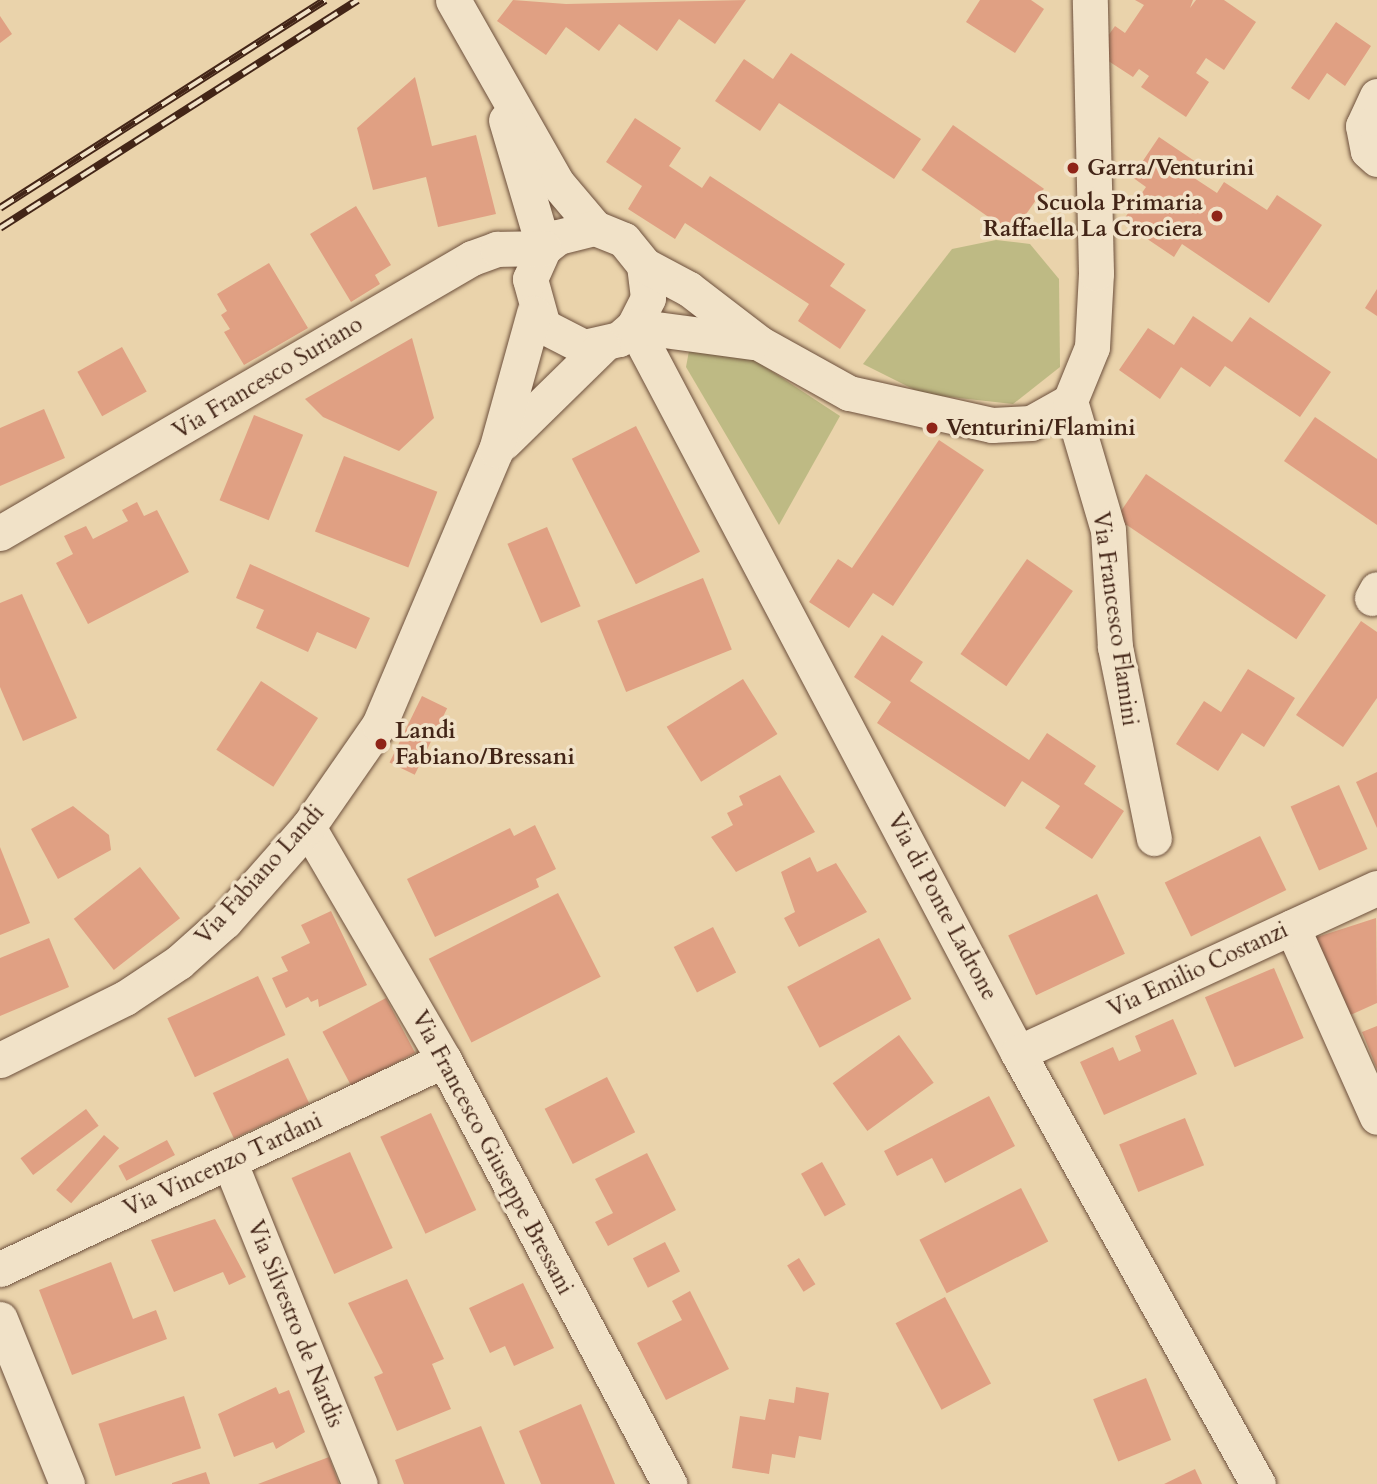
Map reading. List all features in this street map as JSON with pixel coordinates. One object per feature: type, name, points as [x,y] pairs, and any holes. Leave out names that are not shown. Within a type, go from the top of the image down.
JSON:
[{"type":"street","points":[[453,0],[557,183],[595,229]]},
{"type":"street","points":[[644,265],[648,298],[634,326],[601,346],[568,343],[534,313],[530,279],[544,248],[576,230],[595,229],[624,240],[644,265],[689,289],[759,343],[849,393],[992,425],[1031,422],[1070,401],[1092,347],[1096,273],[1090,0]]},
{"type":"street","points":[[493,73],[544,248]]},
{"type":"street","points":[[1377,96],[1363,126],[1368,151],[1377,159]]},
{"type":"street","name":"Via Francesco Suriano","points":[[0,533],[472,258],[497,249],[544,248]]},
{"type":"street","name":"Via Fabiano Landi","points":[[0,1060],[125,998],[179,962],[225,921],[308,827],[379,725],[496,450],[534,313]]},
{"type":"street","points":[[634,326],[759,343]]},
{"type":"street","name":"Via di Ponte Ladrone","points":[[634,326],[1018,1053],[1258,1484]]},
{"type":"street","name":"Via Fabiano Landi","points":[[496,450],[601,346]]},
{"type":"street","name":"Via Francesco Flamini","points":[[1070,401],[1108,530],[1115,647],[1154,838]]},
{"type":"street","name":"Via Francesco Giuseppe Bressani","points":[[308,827],[444,1060],[669,1484]]},
{"type":"street","name":"Via Emilio Costanzi","points":[[1018,1053],[1377,888]]},
{"type":"street","points":[[1292,927],[1377,1117]]},
{"type":"street","name":"Via Vincenzo Tardani","points":[[0,1269],[444,1060]]},
{"type":"street","name":"Via Silvestro de Nardis","points":[[230,1163],[360,1484]]},
{"type":"street","points":[[0,1319],[67,1484]]},
{"type":"shaded area","points":[[996,240],[1030,244],[1059,279],[1060,367],[1013,404],[923,394],[863,364],[952,249]]},
{"type":"shaded area","points":[[732,345],[840,416],[779,525],[686,367],[689,351]]},
{"type":"building","points":[[513,0],[566,4],[746,0],[715,44],[679,19],[657,51],[619,24],[599,51],[566,27],[546,55],[497,21]]},
{"type":"building","points":[[980,0],[1031,0],[1044,9],[1015,53],[966,22]]},
{"type":"building","points":[[1135,0],[1193,0],[1190,8],[1196,0],[1224,0],[1256,22],[1224,70],[1206,58],[1196,73],[1209,82],[1186,117],[1141,87],[1149,76],[1139,69],[1133,77],[1096,53],[1115,26],[1125,33],[1144,5]]},
{"type":"building","points":[[0,16],[12,34],[0,43]]},
{"type":"building","points":[[1336,22],[1371,46],[1345,86],[1327,73],[1309,100],[1291,88]]},
{"type":"building","points":[[791,53],[921,139],[894,179],[779,103],[760,131],[715,101],[744,59],[773,79]]},
{"type":"building","points":[[415,77],[432,146],[476,135],[496,214],[438,227],[426,177],[373,190],[357,128]]},
{"type":"building","points":[[635,118],[681,148],[669,166],[702,188],[710,176],[845,264],[830,286],[866,310],[840,349],[798,321],[809,304],[685,223],[675,239],[628,209],[642,186],[606,162]]},
{"type":"building","points":[[953,125],[1044,189],[1012,234],[921,170]]},
{"type":"building","name":"Scuola Primaria Raffaella La Crociera","points":[[1159,137],[1196,162],[1188,174],[1217,193],[1224,182],[1267,210],[1277,195],[1322,225],[1269,303],[1182,244],[1174,257],[1122,222],[1146,187],[1132,177]]},
{"type":"building","points":[[356,206],[391,265],[375,275],[380,284],[351,302],[310,234]]},
{"type":"building","points":[[269,263],[308,328],[244,365],[224,332],[230,329],[221,315],[227,311],[217,294]]},
{"type":"building","points":[[1377,289],[1377,316],[1365,308]]},
{"type":"building","points":[[1193,316],[1232,342],[1250,317],[1331,372],[1300,417],[1225,366],[1210,387],[1181,367],[1160,399],[1119,370],[1148,328],[1174,345]]},
{"type":"building","points":[[412,338],[434,418],[399,451],[323,417],[305,399]]},
{"type":"building","points":[[122,347],[147,392],[102,416],[77,372]]},
{"type":"building","points":[[44,409],[65,458],[0,486],[0,428]]},
{"type":"building","points":[[254,415],[303,435],[269,520],[220,500]]},
{"type":"building","points":[[1315,417],[1377,459],[1377,525],[1284,461]]},
{"type":"building","points":[[636,426],[700,552],[636,584],[572,459]]},
{"type":"building","points":[[939,440],[984,470],[893,606],[873,593],[849,628],[809,602],[838,559],[852,568]]},
{"type":"building","points":[[344,456],[437,492],[408,567],[315,532]]},
{"type":"building","points":[[1146,474],[1326,595],[1296,639],[1116,518]]},
{"type":"building","points":[[137,502],[144,516],[157,510],[189,572],[88,624],[56,563],[73,554],[64,536],[86,526],[93,539],[128,521],[122,510]]},
{"type":"building","points":[[547,527],[581,606],[541,623],[507,544]]},
{"type":"building","points":[[1027,559],[1073,591],[1006,686],[960,654]]},
{"type":"building","points":[[250,564],[370,618],[356,649],[317,632],[308,652],[256,628],[264,610],[236,598]]},
{"type":"building","points":[[703,578],[732,649],[626,692],[597,621]]},
{"type":"building","points":[[22,594],[77,718],[23,741],[0,687],[0,603]]},
{"type":"building","points":[[1361,621],[1377,632],[1377,698],[1343,747],[1296,715]]},
{"type":"building","points":[[882,635],[923,662],[910,681],[1029,760],[1047,733],[1096,766],[1084,784],[1124,811],[1092,859],[1045,828],[1060,806],[1022,781],[1005,807],[877,723],[891,702],[854,677]]},
{"type":"building","points":[[1248,669],[1295,698],[1264,747],[1242,733],[1218,771],[1176,744],[1204,701],[1221,712]]},
{"type":"building","points":[[743,679],[777,734],[701,782],[667,727]]},
{"type":"building","points":[[261,681],[318,718],[273,787],[216,750]]},
{"type":"building","points":[[422,696],[447,708],[415,775],[390,763]]},
{"type":"building","points":[[1377,772],[1377,828],[1356,782]]},
{"type":"building","points":[[780,775],[815,832],[736,872],[711,837],[733,825],[727,813],[743,805],[739,796]]},
{"type":"building","points":[[1339,785],[1367,849],[1319,871],[1291,807]]},
{"type":"building","points":[[73,806],[109,835],[111,850],[58,879],[31,829]]},
{"type":"building","points":[[535,825],[556,869],[536,879],[539,887],[435,937],[407,879],[510,828],[514,836]]},
{"type":"building","points":[[1260,836],[1286,890],[1191,936],[1165,882]]},
{"type":"building","points":[[0,847],[30,923],[0,935]]},
{"type":"building","points":[[810,857],[817,872],[836,863],[867,912],[799,947],[784,918],[795,912],[781,872]]},
{"type":"building","points":[[140,867],[180,918],[114,970],[74,919]]},
{"type":"building","points":[[558,893],[601,977],[471,1043],[429,959]]},
{"type":"building","points":[[1097,894],[1125,954],[1036,995],[1008,935]]},
{"type":"building","points":[[331,911],[367,985],[319,1007],[318,999],[311,1002],[308,997],[286,1008],[272,978],[288,971],[281,957],[310,943],[301,925]]},
{"type":"building","points":[[1376,918],[1377,1003],[1346,1017],[1311,939]]},
{"type":"building","points":[[713,927],[736,972],[697,992],[674,947]]},
{"type":"building","points":[[49,938],[69,987],[0,1016],[0,958]]},
{"type":"building","points":[[879,938],[911,999],[820,1048],[787,987]]},
{"type":"building","points":[[1274,968],[1304,1038],[1235,1067],[1205,997]]},
{"type":"building","points":[[258,976],[285,1035],[195,1077],[167,1018]]},
{"type":"building","points":[[386,998],[415,1053],[352,1087],[322,1032]]},
{"type":"building","points":[[1173,1019],[1197,1074],[1104,1115],[1080,1062],[1113,1047],[1119,1061],[1141,1051],[1135,1036]]},
{"type":"building","points":[[1377,1026],[1377,1069],[1362,1032]]},
{"type":"building","points":[[899,1035],[934,1083],[867,1131],[833,1083]]},
{"type":"building","points":[[288,1058],[309,1103],[234,1138],[213,1093]]},
{"type":"building","points":[[607,1077],[635,1132],[573,1164],[545,1109]]},
{"type":"building","points":[[989,1096],[1015,1146],[945,1183],[932,1158],[897,1176],[884,1151]]},
{"type":"building","points":[[86,1109],[99,1126],[33,1175],[21,1158]]},
{"type":"building","points":[[431,1113],[476,1210],[425,1234],[380,1137]]},
{"type":"building","points":[[1185,1118],[1204,1165],[1138,1192],[1119,1145]]},
{"type":"building","points":[[104,1135],[119,1148],[71,1203],[56,1190]]},
{"type":"building","points":[[167,1140],[175,1155],[126,1181],[118,1166]]},
{"type":"building","points":[[350,1152],[393,1248],[334,1274],[292,1178]]},
{"type":"building","points":[[647,1153],[676,1210],[608,1246],[595,1222],[613,1213],[595,1179]]},
{"type":"building","points":[[822,1162],[846,1205],[825,1216],[801,1174]]},
{"type":"building","points":[[1021,1188],[1048,1241],[947,1293],[919,1240]]},
{"type":"building","points":[[215,1219],[246,1277],[229,1285],[223,1272],[174,1292],[151,1240]]},
{"type":"building","points":[[665,1242],[680,1271],[648,1288],[633,1258]]},
{"type":"building","points":[[799,1258],[815,1284],[804,1292],[787,1265]]},
{"type":"building","points":[[111,1262],[133,1319],[156,1310],[167,1339],[72,1375],[39,1290]]},
{"type":"building","points":[[407,1279],[444,1359],[432,1364],[451,1409],[397,1431],[374,1377],[383,1373],[348,1303]]},
{"type":"building","points":[[523,1283],[554,1348],[514,1366],[505,1346],[490,1353],[469,1308]]},
{"type":"building","points":[[690,1291],[729,1369],[666,1400],[637,1343],[682,1320],[672,1301]]},
{"type":"building","points":[[945,1297],[991,1384],[942,1410],[896,1323]]},
{"type":"building","points":[[1146,1378],[1171,1440],[1118,1461],[1093,1399]]},
{"type":"building","points":[[276,1387],[279,1394],[289,1390],[305,1432],[276,1449],[273,1442],[234,1457],[218,1414]]},
{"type":"building","points":[[796,1387],[829,1393],[821,1440],[799,1436],[795,1458],[772,1454],[769,1474],[732,1468],[740,1416],[765,1420],[769,1399],[794,1403]]},
{"type":"building","points":[[184,1396],[201,1448],[115,1476],[98,1424]]},
{"type":"building","points":[[581,1404],[615,1484],[541,1484],[519,1431]]},
{"type":"building","points":[[481,1426],[505,1484],[404,1484],[395,1460]]},
{"type":"building","points":[[329,1457],[339,1484],[258,1484]]},
{"type":"building","points":[[1195,1469],[1202,1484],[1164,1484]]},
{"type":"building","points":[[206,1472],[210,1484],[172,1484],[172,1483]]},
{"type":"railway","points":[[0,208],[325,0]]},
{"type":"railway","points":[[0,228],[358,0]]},
{"type":"place","name":"Garra/Venturini","points":[[1073,168]]},
{"type":"place","name":"Scuola Primaria Raffaella La Crociera","points":[[1217,216]]},
{"type":"place","name":"Venturini/Flamini","points":[[932,428]]},
{"type":"place","name":"Landi Fabiano/Bressani","points":[[381,744]]}]
